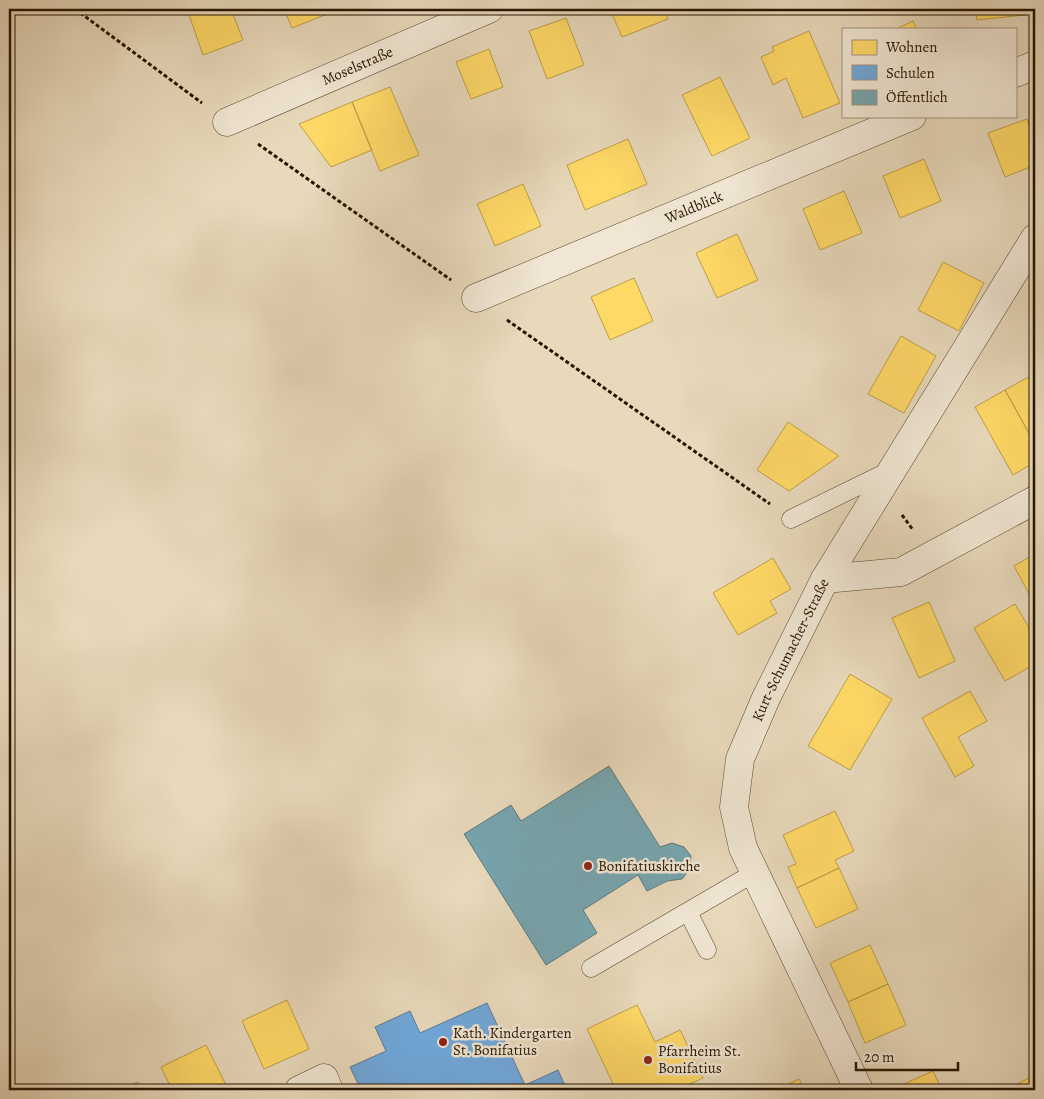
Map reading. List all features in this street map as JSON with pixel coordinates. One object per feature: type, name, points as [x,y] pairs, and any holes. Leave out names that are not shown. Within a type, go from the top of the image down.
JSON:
[{"type":"street","name":"Moselstraße","points":[[227,122],[489,9]]},
{"type":"street","points":[[1016,73],[1035,65]]},
{"type":"street","name":"Waldblick","points":[[476,298],[907,118]]},
{"type":"street","name":"Kurt-Schumacher-Straße","points":[[859,1090],[743,848],[734,807],[740,759],[766,698],[824,579],[1035,238]]},
{"type":"street","points":[[824,579],[901,572],[1035,500]]},
{"type":"street","points":[[299,1090],[324,1078],[329,1090]]},
{"type":"lane","points":[[791,519],[887,479]]},
{"type":"lane","points":[[591,968],[754,873]]},
{"type":"lane","points":[[688,912],[707,950]]},
{"type":"path","points":[[75,9],[227,122],[791,519]]},
{"type":"path","points":[[887,479],[934,555]]},
{"type":"building: Wohnen","points":[[197,9],[231,9],[243,40],[203,55],[188,12]]},
{"type":"building: Wohnen","points":[[284,9],[340,9],[292,28]]},
{"type":"building: Wohnen","points":[[610,9],[664,9],[668,19],[622,37]]},
{"type":"building: Wohnen","points":[[975,9],[1035,9],[1035,14],[977,20]]},
{"type":"building: Wohnen","points":[[566,18],[584,65],[547,79],[529,31]]},
{"type":"building: Wohnen","points":[[913,21],[916,28],[898,28]]},
{"type":"building: Wohnen","points":[[809,31],[840,103],[803,118],[786,78],[773,85],[761,57],[774,51],[772,47]]},
{"type":"building: Wohnen","points":[[489,49],[503,87],[471,99],[456,62]]},
{"type":"building: Wohnen","points":[[720,77],[750,138],[712,156],[682,95]]},
{"type":"building: Wohnen","points":[[390,87],[419,155],[380,171],[352,102]]},
{"type":"building: Wohnen","points":[[352,102],[372,150],[331,167],[299,124]]},
{"type":"building: Wohnen","points":[[1027,119],[1035,141],[1035,165],[1005,177],[988,133]]},
{"type":"building: Wohnen","points":[[628,139],[647,184],[585,210],[567,165]]},
{"type":"building: Wohnen","points":[[924,159],[941,201],[900,218],[883,176]]},
{"type":"building: Wohnen","points":[[523,184],[541,226],[495,246],[477,204]]},
{"type":"building: Wohnen","points":[[844,191],[862,233],[820,250],[803,209]]},
{"type":"building: Wohnen","points":[[737,234],[758,280],[717,298],[696,253]]},
{"type":"building: Wohnen","points":[[943,262],[984,283],[959,331],[918,310]]},
{"type":"building: Wohnen","points":[[634,278],[653,321],[610,340],[591,297]]},
{"type":"building: Wohnen","points":[[901,336],[936,356],[904,413],[868,394]]},
{"type":"building: Wohnen","points":[[1032,375],[1035,381],[1035,444],[1005,390]]},
{"type":"building: Wohnen","points":[[1005,390],[1035,444],[1035,462],[1013,475],[975,407]]},
{"type":"building: Wohnen","points":[[788,422],[839,456],[789,491],[757,470]]},
{"type":"building: Wohnen","points":[[1035,554],[1035,605],[1014,566]]},
{"type":"building: Wohnen","points":[[773,558],[791,589],[770,601],[777,613],[738,635],[713,593]]},
{"type":"building: Wohnen","points":[[929,602],[955,661],[919,678],[892,618]]},
{"type":"building: Wohnen","points":[[1015,604],[1035,638],[1035,664],[1005,681],[974,628]]},
{"type":"building: Wohnen","points":[[850,674],[892,699],[850,770],[808,746]]},
{"type":"building: Wohnen","points":[[970,691],[987,721],[958,737],[974,766],[955,777],[922,718]]},
{"type":"building: Wohnen","points":[[835,811],[854,851],[835,860],[839,868],[797,888],[788,867],[796,864],[783,835]]},
{"type":"building: Wohnen","points":[[839,868],[858,909],[816,928],[797,888]]},
{"type":"building: Wohnen","points":[[870,945],[888,984],[848,1002],[830,963]]},
{"type":"building: Wohnen","points":[[888,984],[906,1025],[865,1043],[848,1002]]},
{"type":"building: Wohnen","points":[[287,1000],[309,1049],[264,1069],[242,1021]]},
{"type":"building: Wohnen","name":"Pfarrheim St. Bonifatius","points":[[637,1005],[655,1042],[680,1030],[703,1078],[677,1090],[616,1090],[587,1029]]},
{"type":"building: Wohnen","points":[[206,1045],[227,1087],[220,1090],[172,1090],[161,1067]]},
{"type":"building: Wohnen","points":[[933,1071],[942,1090],[890,1090]]},
{"type":"building: Wohnen","points":[[1035,1075],[1035,1090],[1005,1090]]},
{"type":"building: Wohnen","points":[[799,1079],[805,1090],[776,1090]]},
{"type":"building: Wohnen","points":[[138,1082],[142,1090],[119,1090]]},
{"type":"building: Schulen","name":"Kath. Kindergarten St. Bonifatius","points":[[487,1003],[525,1085],[558,1070],[567,1090],[486,1090],[483,1083],[468,1090],[361,1090],[350,1067],[386,1051],[375,1027],[410,1011],[420,1033]]},
{"type":"building: Öffentlich","name":"Bonifatiuskirche","points":[[609,766],[660,847],[672,843],[684,847],[691,856],[690,869],[682,879],[667,881],[647,891],[638,875],[583,910],[597,933],[546,965],[464,834],[511,805],[521,821]]},
{"type":"place","name":"Bonifatiuskirche","points":[[588,866]]},
{"type":"place","name":"Kath. Kindergarten St. Bonifatius","points":[[443,1042]]},
{"type":"place","name":"Pfarrheim St. Bonifatius","points":[[648,1060]]}]
